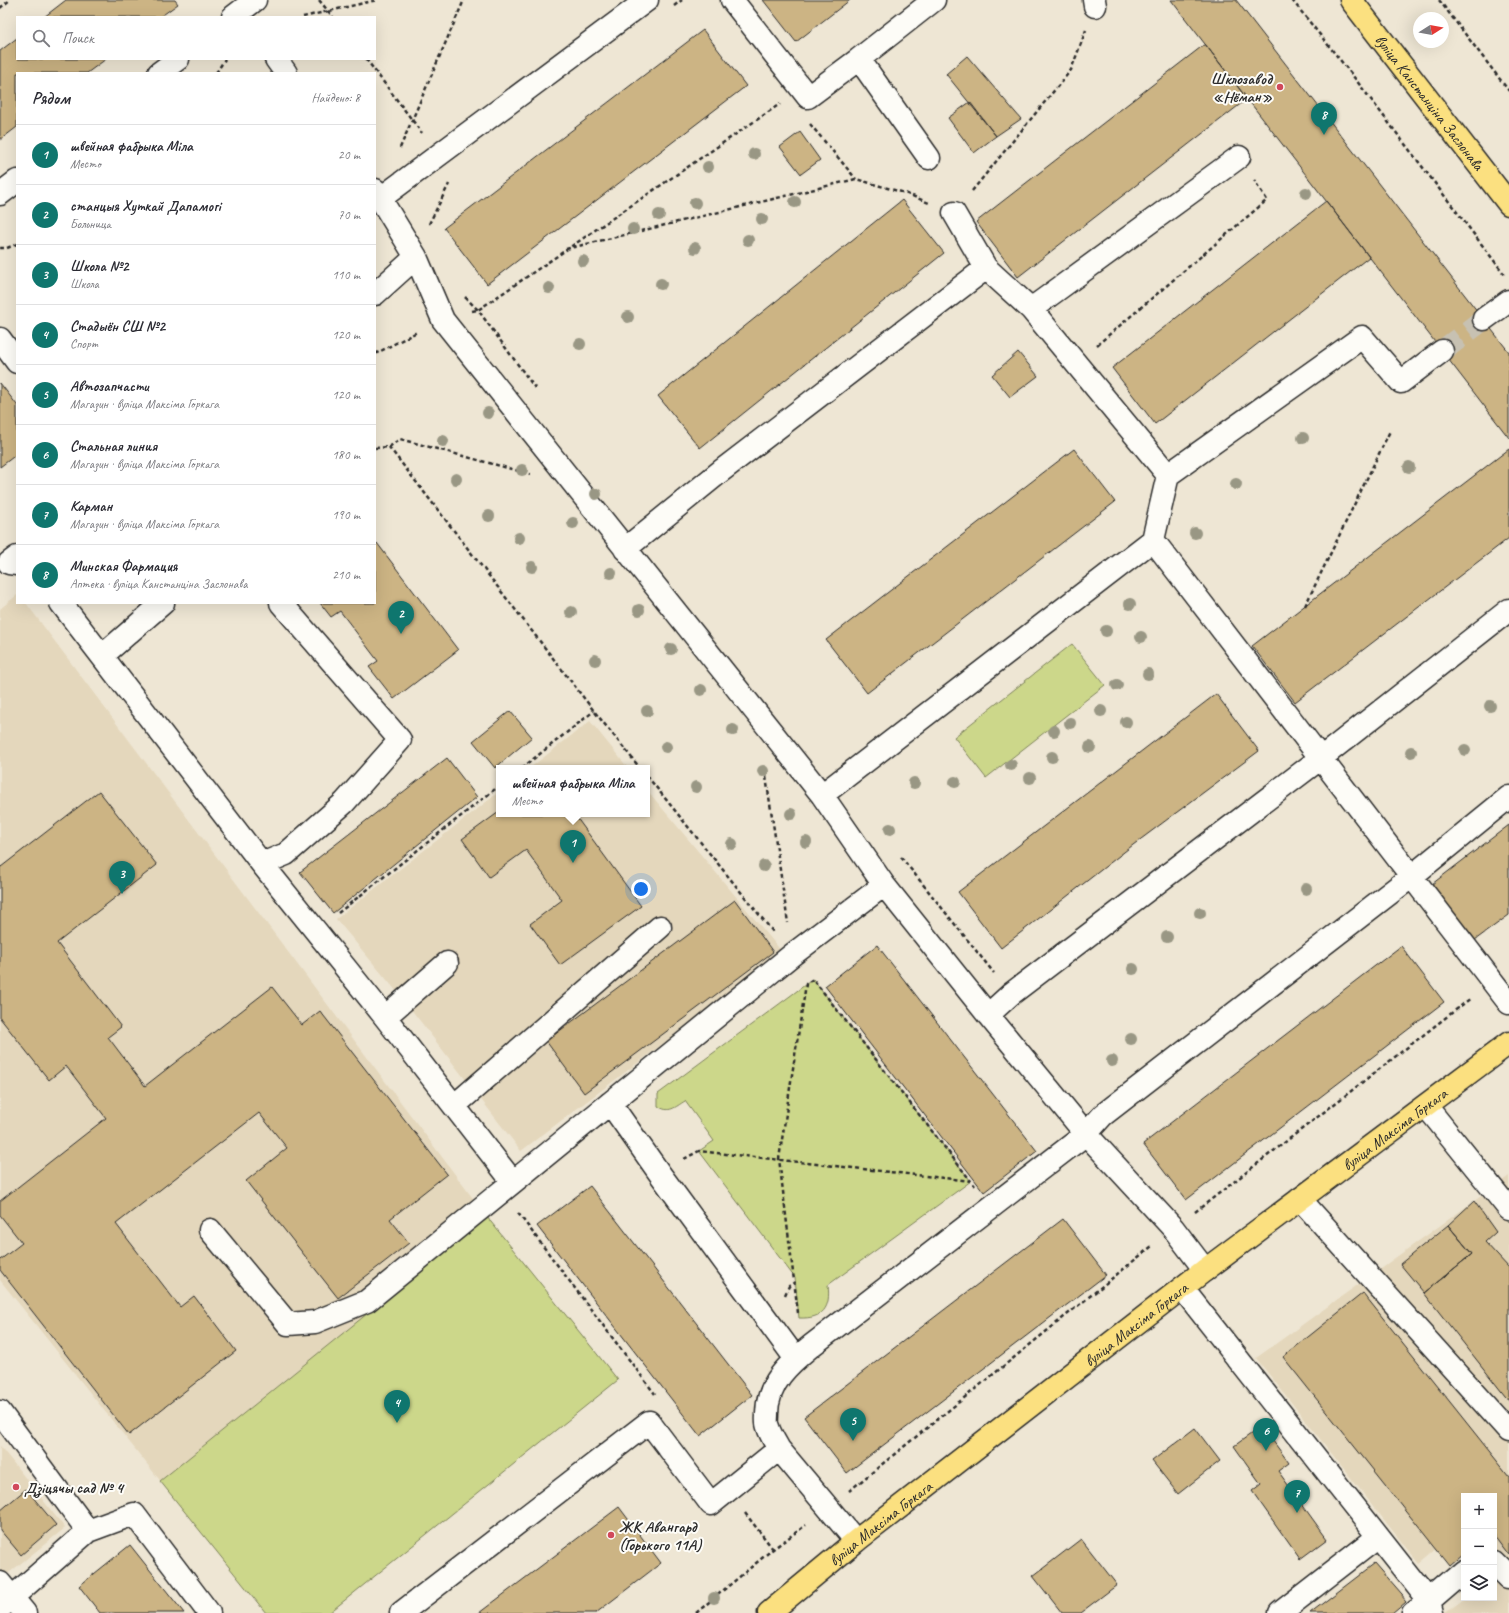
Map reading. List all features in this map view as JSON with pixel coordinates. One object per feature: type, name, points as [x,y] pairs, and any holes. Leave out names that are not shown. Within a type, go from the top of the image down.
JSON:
[{"type":"main road","name":"вуліца Канстанціна Заслонава","points":[[1351,0],[1509,204]]},
{"type":"main road","name":"вуліца Максіма Горкага","points":[[769,1613],[856,1541],[1205,1270],[1508,1047]]},
{"type":"lane","points":[[647,0],[404,180],[378,194],[416,257],[442,320],[822,795],[884,885],[988,1015],[1086,1134],[1173,1228],[1205,1270]]},
{"type":"lane","points":[[732,0],[808,97],[934,0]]},
{"type":"lane","points":[[859,59],[929,158]]},
{"type":"lane","points":[[160,72],[177,60]]},
{"type":"lane","points":[[277,60],[285,72]]},
{"type":"lane","points":[[1031,310],[1239,157]]},
{"type":"lane","points":[[0,194],[16,182]]},
{"type":"lane","points":[[954,213],[986,268],[1031,310],[1168,475]]},
{"type":"lane","points":[[376,293],[416,257]]},
{"type":"lane","points":[[625,549],[721,471],[986,268]]},
{"type":"lane","points":[[1484,320],[1509,301]]},
{"type":"lane","points":[[822,795],[1153,540],[1168,475],[1362,337],[1401,382],[1442,351]]},
{"type":"lane","points":[[0,339],[16,361]]},
{"type":"lane","points":[[1153,540],[1509,1003]]},
{"type":"lane","points":[[62,604],[262,864],[385,1017],[513,1182]]},
{"type":"lane","points":[[102,656],[162,604]]},
{"type":"lane","points":[[262,864],[286,854],[344,803],[400,740],[282,604]]},
{"type":"lane","points":[[988,1015],[1011,994],[1321,758],[1509,610]]},
{"type":"lane","points":[[856,1541],[779,1449],[767,1425],[767,1409],[771,1393],[780,1375],[799,1356],[1086,1134],[1103,1115],[1412,876],[1509,797]]},
{"type":"lane","points":[[210,1230],[288,1324],[315,1322],[367,1301],[792,955],[884,885]]},
{"type":"lane","points":[[454,1106],[660,927]]},
{"type":"lane","points":[[385,1017],[447,963]]},
{"type":"lane","points":[[610,1103],[660,1174],[799,1356]]},
{"type":"lane","points":[[1426,1106],[1509,1209]]},
{"type":"lane","points":[[1300,1199],[1509,1431]]},
{"type":"lane","points":[[1182,1288],[1378,1537],[1425,1609],[1461,1575]]},
{"type":"lane","points":[[0,1412],[88,1531]]},
{"type":"lane","points":[[401,1613],[649,1422],[711,1504],[779,1449]]},
{"type":"lane","points":[[10,1600],[88,1531],[134,1514],[209,1613]]},
{"type":"lane","points":[[1280,1613],[1378,1537]]},
{"type":"lane","points":[[1496,1565],[1509,1578]]},
{"type":"path","points":[[0,8],[10,0]]},
{"type":"path","points":[[319,0],[332,16]]},
{"type":"path","points":[[306,16],[377,0]]},
{"type":"path","points":[[404,180],[392,165],[464,0]]},
{"type":"path","points":[[669,10],[682,0]]},
{"type":"path","points":[[1292,0],[1353,76],[1509,280]]},
{"type":"path","points":[[1438,0],[1509,91]]},
{"type":"path","points":[[566,248],[856,179],[905,193],[954,213],[1071,70],[1095,3]]},
{"type":"path","points":[[217,72],[224,60]]},
{"type":"path","points":[[367,60],[412,118],[437,156],[450,182],[428,225]]},
{"type":"path","points":[[376,353],[442,320],[478,310],[566,248],[801,88]]},
{"type":"path","points":[[808,122],[856,179]]},
{"type":"path","points":[[1076,363],[1267,200],[1239,157]]},
{"type":"path","points":[[0,248],[7,248],[16,244]]},
{"type":"path","points":[[461,294],[478,310],[539,393]]},
{"type":"path","points":[[1305,606],[1390,431]]},
{"type":"path","points":[[376,448],[389,447],[400,439],[576,487]]},
{"type":"path","points":[[389,447],[638,765]]},
{"type":"path","points":[[526,765],[594,711]]},
{"type":"path","points":[[765,768],[792,955]]},
{"type":"path","points":[[650,780],[792,955],[809,981]]},
{"type":"path","points":[[316,930],[496,788]]},
{"type":"path","points":[[899,854],[1011,994]]},
{"type":"path","points":[[799,1356],[779,1159],[806,984],[809,981],[813,979],[992,1206]]},
{"type":"path","points":[[696,1613],[773,1549],[828,1508],[1173,1228],[1493,981]]},
{"type":"path","points":[[660,1174],[699,1151],[971,1181]]},
{"type":"path","points":[[514,1208],[657,1396]]},
{"type":"path","points":[[728,1490],[773,1549]]},
{"type":"shaded area","points":[[16,596],[16,604],[27,604],[487,1217],[618,1380],[329,1613],[266,1613],[0,1280],[0,609]]},
{"type":"shaded area","points":[[590,721],[626,765],[534,765]]},
{"type":"shaded area","points":[[496,794],[496,817],[650,817],[650,794],[783,953],[521,1151],[403,999],[336,919]]},
{"type":"shaded area","points":[[1509,1176],[1509,1613],[1444,1613],[1461,1600],[1497,1601],[1497,1493],[1461,1493],[1461,1554],[1445,1542],[1419,1564],[1256,1358]]},
{"type":"shaded area","name":"Дзіцячы сад № 4","points":[[0,1446],[65,1528],[0,1580]]},
{"type":"green space","points":[[1072,644],[1105,685],[986,778],[954,737]]},
{"type":"green space","points":[[813,979],[971,1181],[828,1285],[828,1300],[824,1310],[820,1314],[807,1318],[799,1318],[795,1278],[699,1151],[714,1141],[685,1101],[672,1109],[665,1109],[658,1106],[658,1094]]},
{"type":"green space","points":[[487,1217],[618,1380],[329,1613],[266,1613],[160,1481]]},
{"type":"building","points":[[66,0],[175,0],[178,4],[161,16],[45,16]]},
{"type":"building","points":[[763,0],[850,0],[796,42]]},
{"type":"building","points":[[1171,0],[1236,0],[1509,352],[1509,438]]},
{"type":"building","points":[[703,30],[746,86],[487,284],[444,228]]},
{"type":"building","points":[[16,39],[16,60],[105,60],[88,72],[16,72],[16,128],[0,140],[0,51]]},
{"type":"building","points":[[1205,44],[1247,99],[1018,277],[976,222]]},
{"type":"building","points":[[967,56],[1021,119],[996,136],[946,74]]},
{"type":"building","points":[[970,102],[996,136],[974,153],[948,118]]},
{"type":"building","points":[[800,132],[820,160],[801,174],[780,147]]},
{"type":"building","points":[[902,200],[944,253],[700,448],[658,396]]},
{"type":"building","points":[[1326,201],[1369,257],[1155,424],[1112,368]]},
{"type":"building","points":[[1018,352],[1038,376],[1010,397],[992,375]]},
{"type":"building","points":[[0,383],[16,404],[16,455],[0,467]]},
{"type":"building","points":[[1074,449],[1115,502],[867,693],[826,640]]},
{"type":"building","points":[[1509,449],[1509,538],[1295,702],[1252,646]]},
{"type":"building","points":[[377,543],[458,650],[394,699],[369,667],[378,661],[340,611],[331,617],[321,604],[376,604]]},
{"type":"building","points":[[1216,694],[1259,751],[1133,845],[1001,948],[958,892]]},
{"type":"building","points":[[510,711],[532,737],[499,765],[496,765],[495,768],[473,741]]},
{"type":"building","points":[[447,758],[477,797],[333,913],[300,872]]},
{"type":"building","points":[[99,791],[157,865],[57,943],[121,1027],[108,1037],[145,1086],[272,987],[302,1025],[320,1011],[447,1174],[390,1219],[409,1243],[338,1298],[246,1181],[287,1148],[259,1113],[116,1224],[180,1307],[194,1296],[236,1351],[129,1435],[0,1270],[0,1260],[22,1243],[0,1215],[0,1201],[106,1118],[66,1066],[49,1080],[0,1018],[0,866],[1,867]]},
{"type":"building","points":[[496,814],[496,817],[576,817],[641,906],[560,965],[530,924],[562,900],[526,850],[489,877],[462,839]]},
{"type":"building","points":[[1509,825],[1509,915],[1475,940],[1432,884]]},
{"type":"building","points":[[735,900],[773,952],[584,1093],[546,1041]]},
{"type":"building","points":[[877,945],[1037,1151],[984,1192],[825,986]]},
{"type":"building","points":[[1401,946],[1444,1002],[1186,1200],[1143,1144]]},
{"type":"building","points":[[590,1186],[752,1395],[700,1436],[537,1226]]},
{"type":"building","points":[[1474,1201],[1496,1232],[1485,1242],[1509,1268],[1509,1401],[1424,1293],[1472,1254],[1448,1225]]},
{"type":"building","points":[[1063,1219],[1106,1275],[847,1473],[804,1417]]},
{"type":"building","points":[[1448,1225],[1472,1254],[1424,1293],[1400,1264]]},
{"type":"building","points":[[1363,1293],[1509,1476],[1509,1555],[1497,1539],[1497,1493],[1461,1493],[1461,1555],[1449,1565],[1283,1357]]},
{"type":"building","points":[[1262,1426],[1289,1463],[1278,1471],[1327,1539],[1300,1559],[1252,1491],[1261,1484],[1234,1446]]},
{"type":"building","points":[[1195,1428],[1220,1461],[1178,1494],[1152,1461]]},
{"type":"building","points":[[26,1489],[56,1525],[21,1555],[0,1530],[0,1511]]},
{"type":"building","name":"ЖК Авангард (Горького 11А)","points":[[619,1507],[661,1563],[596,1613],[479,1613]]},
{"type":"building","points":[[1081,1539],[1117,1585],[1080,1613],[1062,1613],[1033,1576]]},
{"type":"building","points":[[130,1545],[184,1613],[100,1613],[79,1586]]},
{"type":"building","points":[[1374,1564],[1407,1602],[1394,1613],[1310,1613]]},
{"type":"tunnel","points":[[1442,351],[1484,319]]},
{"type":"place","name":"Шклозавод «Нёман»","points":[[1280,87]]},
{"type":"place","name":"Минская Фармация","points":[[1324,135]]},
{"type":"place","name":"станцыя Хуткай Дапамогі","points":[[401,634]]},
{"type":"place","name":"швейная фабрыка Міла","points":[[573,863]]},
{"type":"place","name":"Школа №2","points":[[122,894]]},
{"type":"place","name":"Стадыён СШ №2","points":[[397,1423]]},
{"type":"place","name":"Автозапчасти","points":[[853,1441]]},
{"type":"place","name":"Стальная линия","points":[[1266,1451]]},
{"type":"place","name":"Дзіцячы сад № 4","points":[[16,1487]]},
{"type":"place","name":"Карман","points":[[1297,1513]]},
{"type":"place","name":"ЖК Авангард (Горького 11А)","points":[[611,1535]]}]
